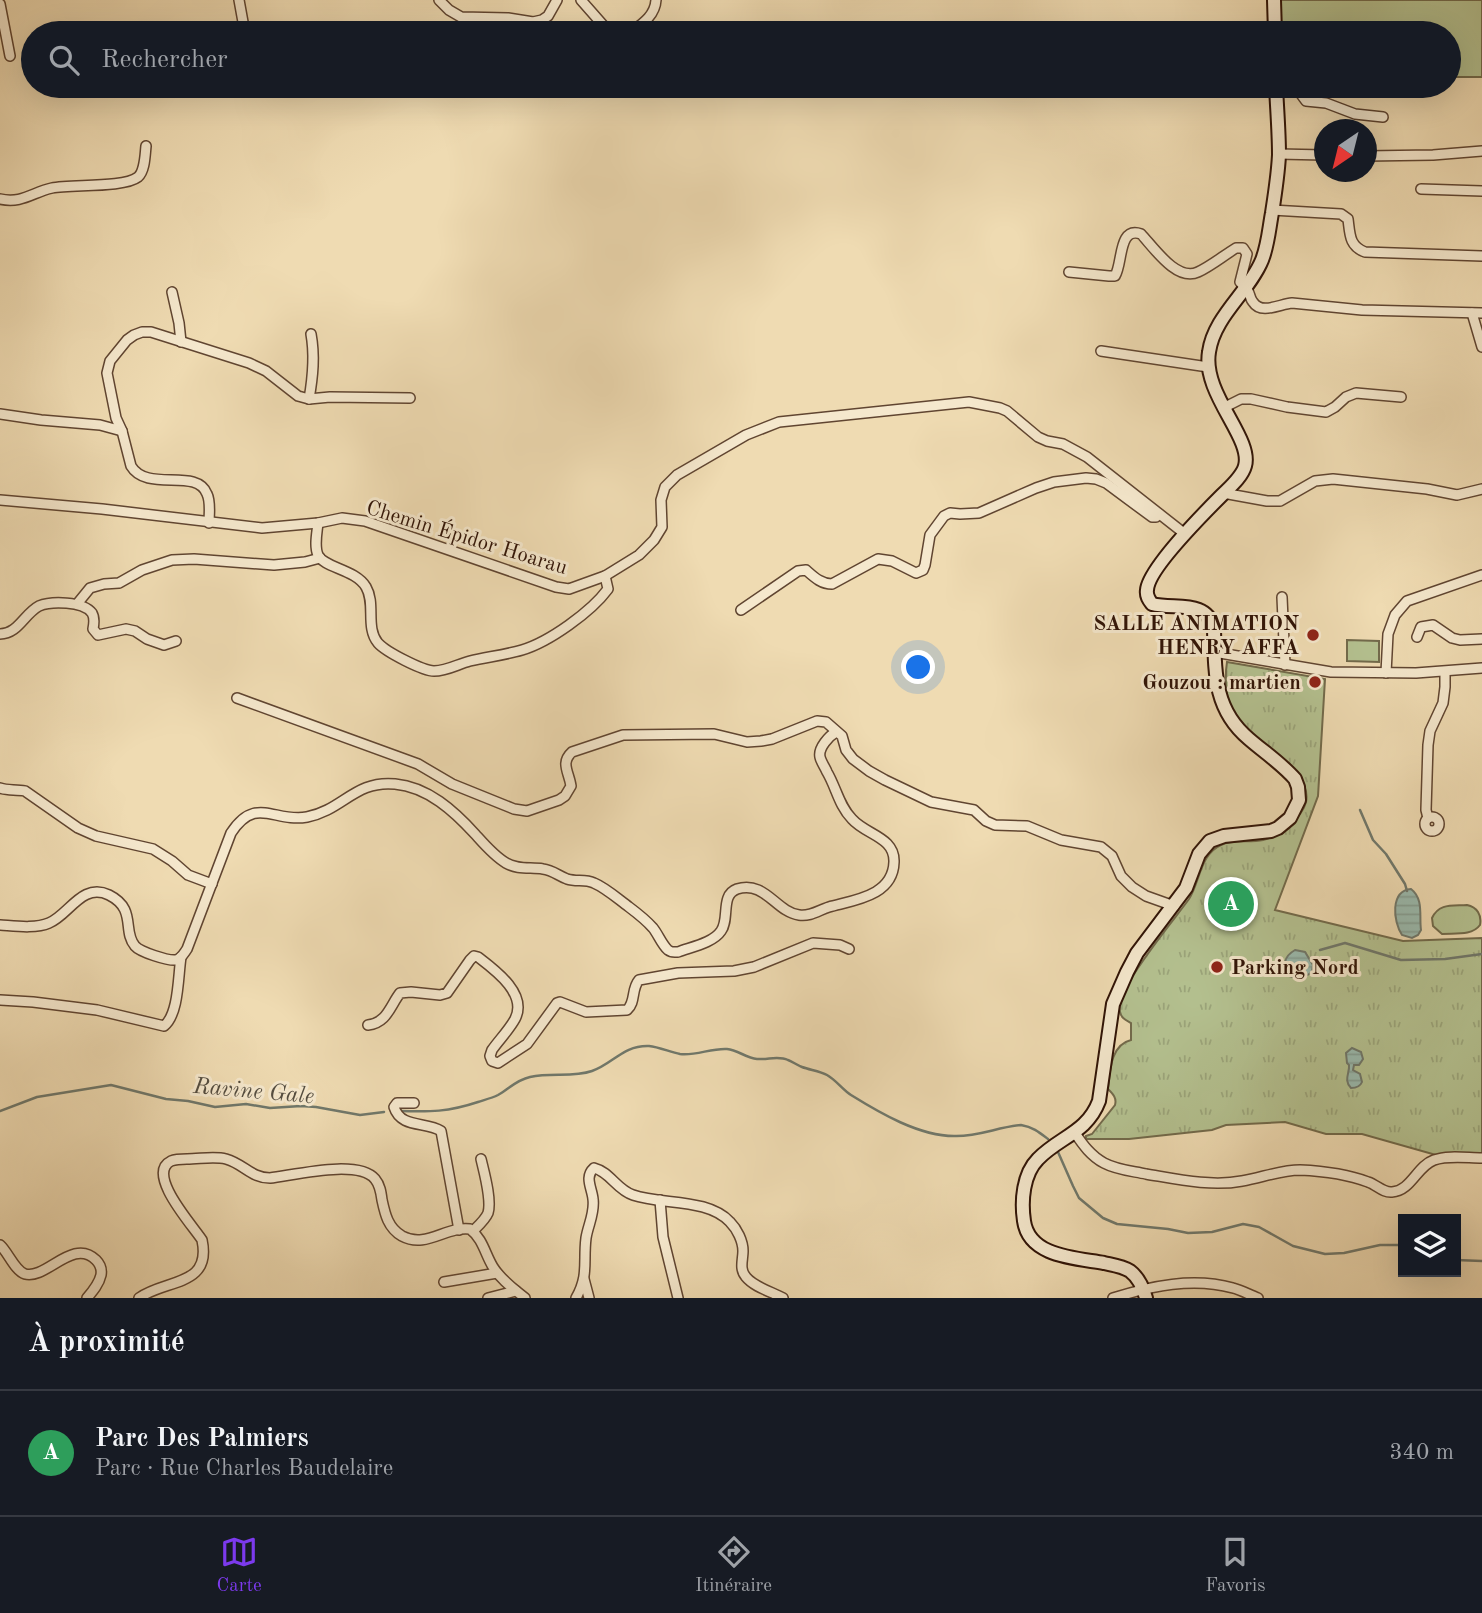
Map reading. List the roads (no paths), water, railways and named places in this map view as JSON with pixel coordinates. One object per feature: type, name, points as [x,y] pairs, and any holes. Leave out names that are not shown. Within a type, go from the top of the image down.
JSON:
[{"type":"main road","points":[[1274,0],[1275,21]]},
{"type":"main road","points":[[1145,1293],[1138,1278],[1123,1267],[1052,1253],[1036,1243],[1027,1231],[1024,1221],[1024,1195],[1027,1176],[1035,1161],[1075,1133],[1096,1110],[1113,1004],[1120,985],[1137,953],[1186,888],[1199,854],[1210,841],[1218,837],[1262,833],[1278,828],[1290,818],[1299,800],[1298,786],[1289,772],[1246,737],[1224,707],[1217,686],[1212,621],[1202,610],[1191,607],[1156,606],[1150,602],[1147,595],[1148,582],[1185,534],[1237,480],[1245,468],[1245,450],[1214,390],[1209,352],[1218,327],[1261,261],[1268,236],[1279,154],[1277,98]]},
{"type":"street","points":[[239,0],[243,21]]},
{"type":"street","points":[[439,0],[461,17],[527,21]]},
{"type":"street","points":[[538,21],[548,16],[557,0]]},
{"type":"street","points":[[581,0],[599,21]]},
{"type":"street","points":[[644,21],[651,15],[656,0]]},
{"type":"street","points":[[0,4],[10,56]]},
{"type":"street","points":[[1304,98],[1306,101],[1326,103],[1355,114],[1383,117]]},
{"type":"street","points":[[0,199],[21,200],[52,188],[129,181],[142,171],[146,146]]},
{"type":"street","points":[[1377,156],[1482,151]]},
{"type":"street","points":[[1279,154],[1314,155]]},
{"type":"street","points":[[1421,189],[1482,191]]},
{"type":"street","points":[[1272,210],[1341,214],[1348,219],[1353,245],[1365,252],[1482,256]]},
{"type":"street","points":[[1069,272],[1115,275],[1125,239],[1135,232],[1141,234],[1168,264],[1189,275],[1197,273],[1236,248],[1243,248],[1247,254],[1240,282],[1260,308],[1269,309],[1292,303],[1362,310],[1477,313],[1482,347]]},
{"type":"street","points":[[172,292],[181,342]]},
{"type":"street","points":[[209,523],[209,501],[205,490],[196,483],[148,478],[138,475],[131,466],[116,418],[107,373],[110,361],[134,335],[151,332],[249,363],[266,371],[298,396],[309,399],[410,398]]},
{"type":"street","points":[[309,399],[314,359],[310,334]]},
{"type":"street","points":[[1101,351],[1209,368]]},
{"type":"street","points":[[1223,408],[1241,399],[1251,399],[1326,412],[1356,393],[1401,397]]},
{"type":"street","name":"Chemin Épidor Hoarau","points":[[0,500],[262,528],[342,518],[365,521],[556,587],[569,589],[605,576],[639,555],[662,527],[665,487],[677,475],[746,435],[779,422],[969,402],[1000,408],[1013,415],[1038,437],[1063,444],[1087,457],[1185,534]]},
{"type":"street","points":[[0,414],[100,425],[122,431]]},
{"type":"street","points":[[741,610],[798,571],[806,570],[826,584],[832,584],[878,559],[892,561],[916,573],[923,570],[930,535],[944,516],[950,513],[979,513],[1054,482],[1096,479],[1106,483],[1152,517],[1159,514]]},
{"type":"street","points":[[1223,493],[1280,501],[1315,481],[1333,479],[1427,489],[1457,495],[1482,489]]},
{"type":"street","points":[[318,523],[317,548],[320,558],[357,577],[366,587],[376,641],[426,671],[436,671],[538,645],[599,600],[608,589],[605,576]]},
{"type":"street","points":[[77,604],[90,588],[119,583],[142,570],[172,560],[274,565],[320,558]]},
{"type":"street","points":[[1386,673],[1388,634],[1395,615],[1407,601],[1482,575]]},
{"type":"street","points":[[1282,597],[1285,665]]},
{"type":"street","points":[[0,634],[14,631],[32,610],[42,605],[77,604],[92,613],[93,629],[98,635],[126,629],[164,645],[176,642]]},
{"type":"street","points":[[1417,637],[1421,627],[1433,625],[1452,638],[1482,639]]},
{"type":"street","points":[[1214,652],[1331,672],[1444,672],[1482,668]]},
{"type":"street","points":[[1428,818],[1428,745],[1430,731],[1443,703],[1444,672]]},
{"type":"street","points":[[237,698],[418,764],[452,785],[520,810],[535,809],[565,796],[571,786],[565,762],[572,752],[623,735],[714,734],[747,742],[772,738],[817,721],[826,722],[842,736],[846,750],[853,760],[885,780],[930,802],[969,808],[995,825],[1027,826],[1061,840],[1101,847],[1112,856],[1121,876],[1132,887],[1174,906]]},
{"type":"street","points":[[0,925],[48,924],[78,899],[93,893],[104,893],[120,903],[127,914],[136,947],[169,960],[176,960],[187,948],[231,833],[238,822],[257,812],[298,818],[325,813],[358,790],[374,784],[395,784],[410,786],[439,801],[508,864],[543,869],[567,879],[594,883],[603,888],[646,920],[667,950],[674,953],[709,940],[721,932],[726,919],[727,898],[736,889],[759,891],[790,912],[807,916],[870,896],[885,884],[894,864],[893,850],[887,842],[860,827],[845,811],[820,760],[820,751],[836,732]]},
{"type":"street","points":[[0,788],[25,791],[78,828],[96,836],[153,849],[188,875],[212,884]]},
{"type":"street","points":[[368,1025],[376,1024],[384,1018],[400,993],[447,993],[470,960],[474,956],[478,957],[503,978],[518,1004],[516,1016],[490,1056],[492,1061],[498,1063],[527,1044],[560,1002],[586,1012],[626,1010],[632,1004],[635,985],[639,980],[678,973],[734,971],[754,967],[813,943],[840,945],[849,949]]},
{"type":"street","points":[[674,953],[673,968],[678,973]]},
{"type":"street","points":[[0,1000],[97,1010],[164,1026],[171,1018],[175,1004],[181,957]]},
{"type":"street","points":[[414,1103],[397,1103],[394,1111],[410,1123],[432,1126],[441,1131],[459,1230]]},
{"type":"street","points":[[1075,1133],[1093,1155],[1116,1168],[1191,1181],[1242,1181],[1298,1170],[1339,1175],[1367,1182],[1383,1191],[1394,1192],[1404,1187],[1420,1169],[1435,1160],[1482,1158]]},
{"type":"street","points":[[139,1298],[150,1291],[190,1278],[201,1265],[204,1255],[202,1240],[171,1196],[165,1184],[164,1171],[169,1162],[174,1160],[213,1158],[228,1160],[255,1176],[265,1178],[341,1168],[365,1172],[377,1181],[385,1217],[402,1236],[419,1240],[465,1228],[473,1231],[480,1239],[497,1273],[526,1298]]},
{"type":"street","points":[[473,1231],[484,1220],[489,1205],[481,1159]]},
{"type":"street","points":[[576,1298],[584,1279],[586,1235],[593,1208],[589,1178],[594,1168],[601,1170],[629,1194],[712,1210],[730,1222],[742,1245],[741,1264],[744,1276],[778,1297]]},
{"type":"street","points":[[660,1200],[663,1237],[678,1298]]},
{"type":"street","points":[[0,1245],[19,1271],[28,1275],[70,1255],[85,1254],[93,1257],[100,1264],[101,1272],[97,1286],[87,1298]]},
{"type":"street","points":[[444,1282],[497,1273]]},
{"type":"street","points":[[584,1279],[589,1298]]},
{"type":"street","points":[[1113,1298],[1197,1282],[1234,1288],[1258,1298]]},
{"type":"street","points":[[488,1298],[516,1291]]},
{"type":"water","points":[[1411,889],[1418,898],[1421,930],[1412,938],[1402,935],[1395,915],[1399,895]]},
{"type":"water","points":[[1295,950],[1305,952],[1313,965],[1312,972],[1304,977],[1289,976],[1286,968],[1286,958]]},
{"type":"water","points":[[1352,1048],[1361,1052],[1363,1059],[1359,1065],[1354,1065],[1353,1070],[1360,1074],[1362,1082],[1358,1087],[1351,1088],[1347,1082],[1349,1065],[1346,1053]]},
{"type":"waterway","points":[[1360,810],[1373,840],[1386,854],[1407,891]]},
{"type":"waterway","points":[[1320,950],[1345,943],[1401,960],[1445,959],[1482,954]]},
{"type":"waterway","name":"Ravine Gale","points":[[400,1111],[457,1108],[496,1096],[525,1078],[592,1071],[640,1046],[686,1054],[727,1049],[757,1059],[784,1059],[824,1074],[874,1109],[927,1132],[963,1136],[1021,1125],[1032,1128],[1048,1139]]},
{"type":"waterway","name":"Ravine Gale","points":[[0,1111],[37,1097],[111,1085],[166,1099],[215,1107],[246,1104],[270,1108],[316,1107],[360,1115],[384,1112]]},
{"type":"waterway","name":"Ravine Gale","points":[[1058,1152],[1079,1198],[1103,1218],[1117,1224],[1188,1233],[1212,1232],[1243,1224],[1259,1227],[1293,1246],[1325,1254],[1380,1245],[1398,1245]]},
{"type":"waterway","name":"Ravine Gale","points":[[1461,1260],[1482,1261]]},
{"type":"place","name":"SALLE ANIMATION HENRY AFFA","points":[[1313,635]]},
{"type":"place","name":"Gouzou : martien","points":[[1315,682]]},
{"type":"place","name":"Parc Des Palmiers","points":[[1231,904]]},
{"type":"place","name":"Parking Nord","points":[[1217,967]]}]
